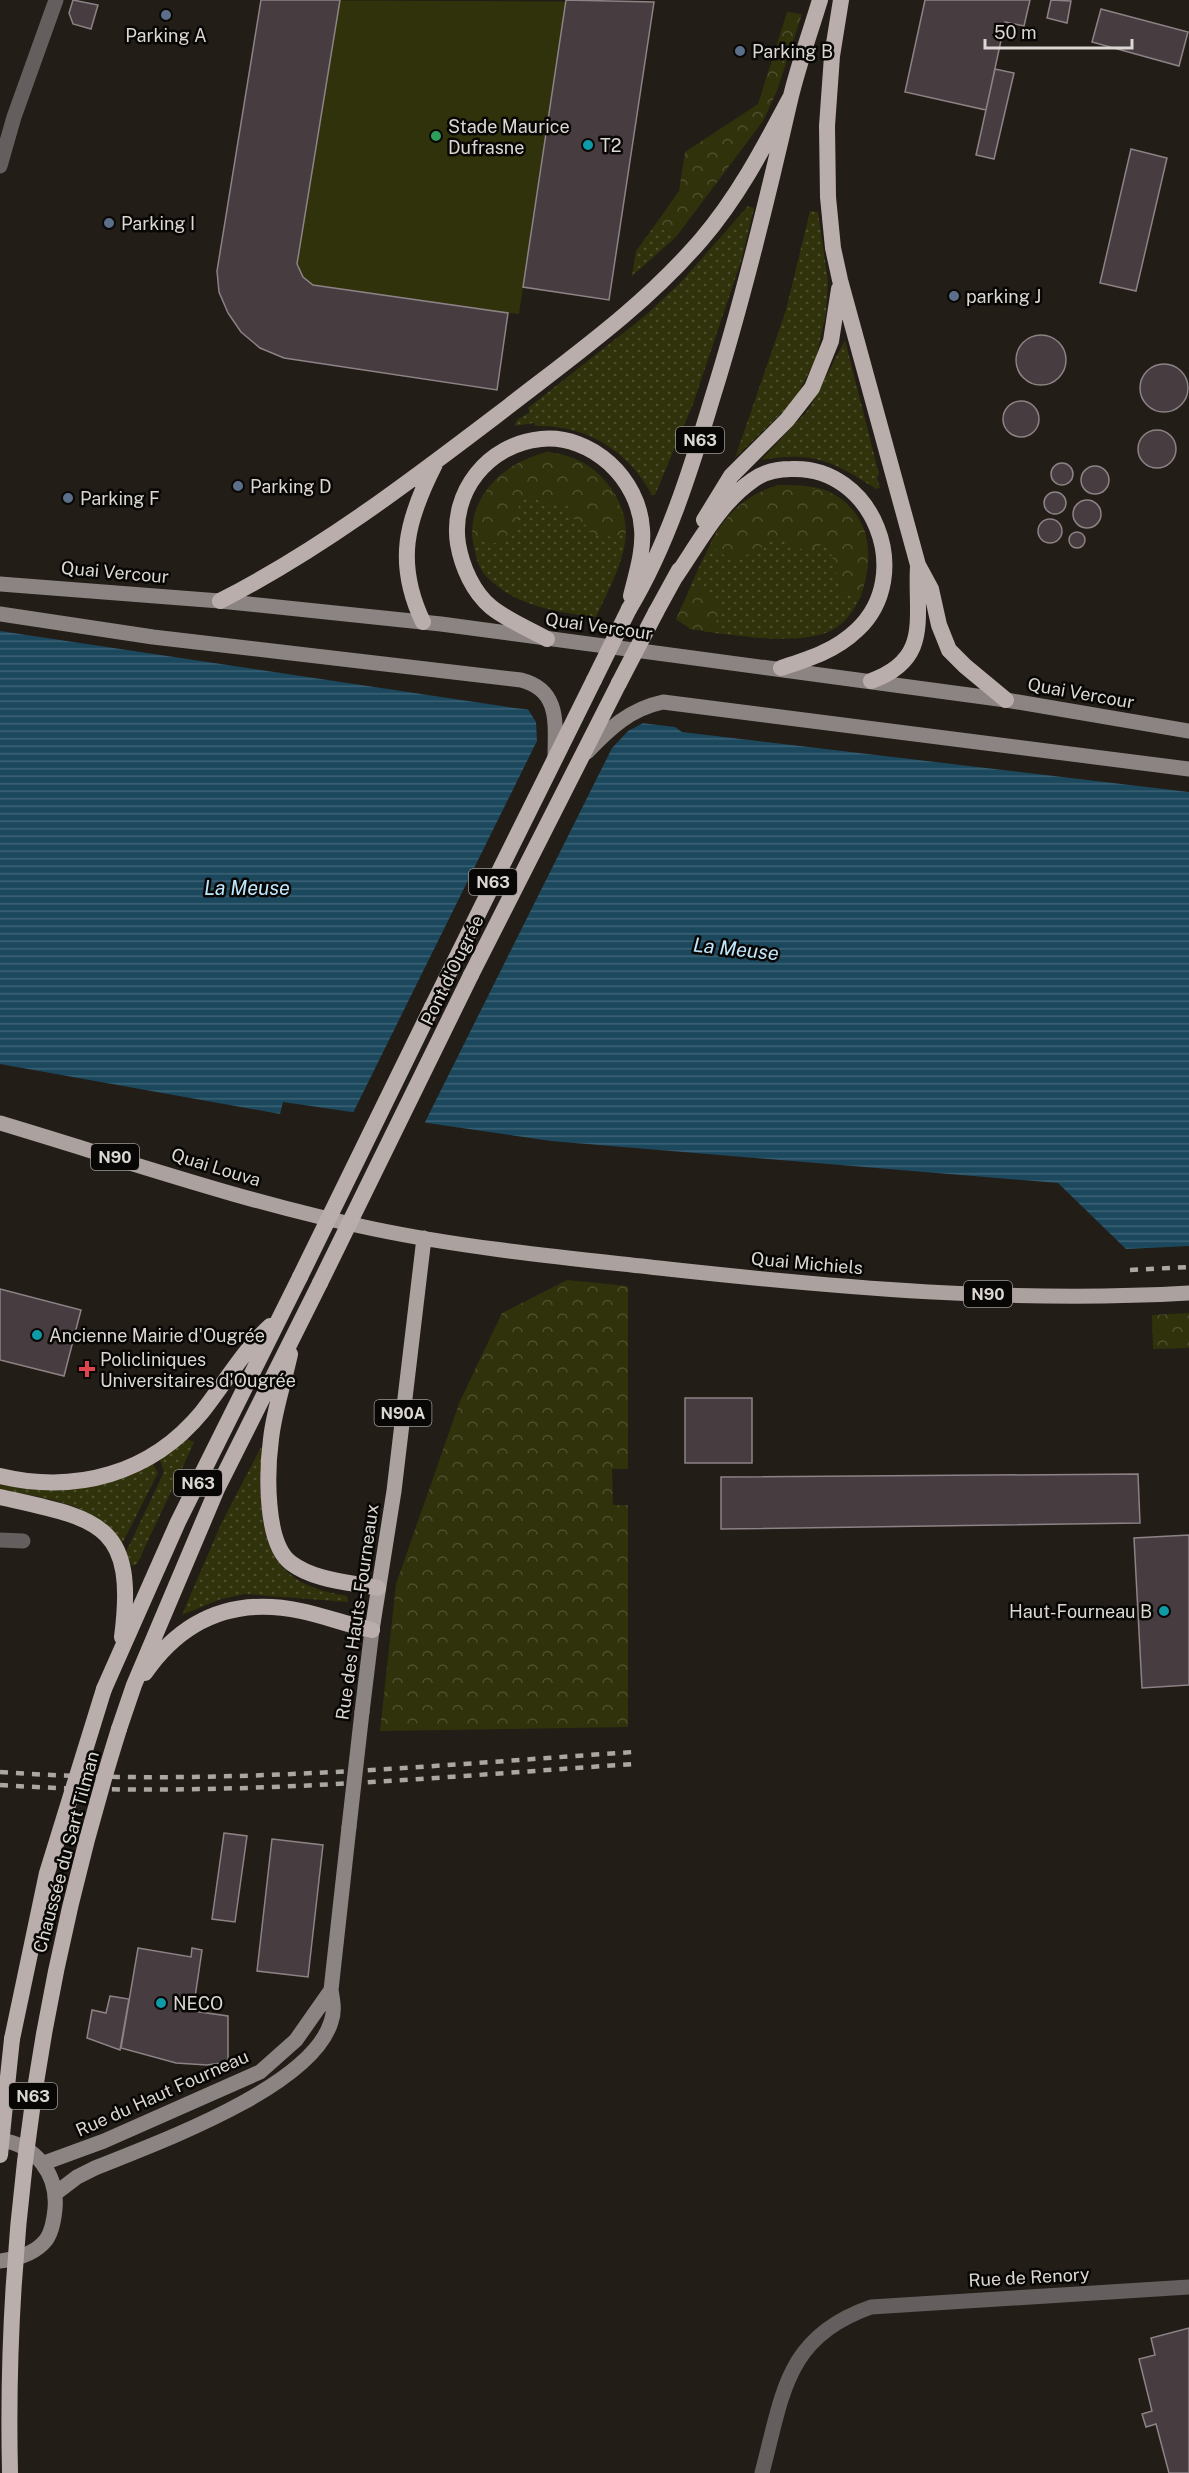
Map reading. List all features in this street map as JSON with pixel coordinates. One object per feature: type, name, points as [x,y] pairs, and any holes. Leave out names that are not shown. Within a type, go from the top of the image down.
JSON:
[{"type":"highway","name":"N63","points":[[628,609],[648,578],[692,467],[740,309],[778,161],[790,98],[820,0]]},
{"type":"highway","name":"N63","points":[[674,579],[722,489],[740,466],[787,420],[812,387],[831,341],[840,279],[828,197],[826,126],[832,56],[841,0]]},
{"type":"highway","points":[[220,600],[278,571],[320,545],[437,461],[602,334],[657,288],[702,238],[749,174],[790,98]]},
{"type":"highway","points":[[840,279],[918,565],[931,589],[939,626],[949,650],[1006,700]]},
{"type":"highway","points":[[547,639],[492,608],[478,593],[463,564],[457,536],[459,508],[466,486],[487,462],[522,443],[541,439],[575,444],[602,457],[616,469],[635,496],[642,529],[639,562],[628,609]]},
{"type":"highway","points":[[423,622],[411,596],[407,575],[408,535],[420,493],[437,461]]},
{"type":"highway","points":[[674,579],[729,502],[754,479],[784,469],[811,469],[846,485],[869,508],[881,533],[884,571],[878,596],[862,624],[844,641],[808,660],[781,668]]},
{"type":"highway","points":[[872,681],[892,674],[904,663],[916,639],[919,626],[918,565]]},
{"type":"highway","name":"Pont d'Ougrée","points":[[320,1283],[578,762],[674,579]]},
{"type":"highway","name":"Pont d'Ougrée","points":[[300,1277],[628,609]]},
{"type":"highway","name":"Chaussée du Sart Tilman","points":[[0,2155],[12,2039],[47,1873],[104,1689],[121,1647],[277,1320],[300,1277]]},
{"type":"highway","name":"Chaussée du Sart Tilman","points":[[10,2473],[12,2282],[23,2168],[37,2069],[72,1896],[96,1802],[131,1694],[217,1489],[297,1324],[320,1283]]},
{"type":"highway","points":[[0,1476],[40,1483],[64,1483],[111,1475],[143,1461],[184,1432],[227,1379],[249,1345],[277,1320]]},
{"type":"highway","points":[[297,1324],[271,1438],[270,1508],[276,1539],[288,1561],[309,1574],[378,1588]]},
{"type":"highway","points":[[0,1497],[75,1514],[90,1522],[109,1538],[121,1557],[127,1580],[121,1647]]},
{"type":"highway","points":[[131,1694],[151,1665],[174,1640],[200,1622],[225,1611],[254,1606],[301,1611],[372,1630]]},
{"type":"highway","points":[[0,2059],[12,2039]]},
{"type":"main road","name":"Quai Vercour","points":[[0,584],[220,600],[423,622],[781,668],[1006,700],[1189,731]]},
{"type":"main road","points":[[0,614],[153,637],[530,682],[541,687],[553,709],[555,758]]},
{"type":"main road","points":[[578,762],[625,715],[663,702],[1189,769]]},
{"type":"main road","name":"Quai Louva","points":[[0,1123],[288,1209],[424,1238]]},
{"type":"main road","name":"Quai Michiels","points":[[424,1238],[693,1272],[885,1289],[1019,1296],[1189,1293]]},
{"type":"main road","name":"Rue des Hauts-Fourneaux","points":[[331,1990],[372,1630],[394,1491],[424,1238]]},
{"type":"main road","points":[[56,2193],[77,2177],[216,2116],[287,2076],[304,2061],[331,2024],[334,2008],[331,1990]]},
{"type":"main road","name":"Rue du Haut Fourneau","points":[[44,2163],[104,2141],[260,2072],[296,2040],[331,1990]]},
{"type":"main road","points":[[0,2140],[11,2142],[44,2163],[56,2193],[55,2216],[47,2239],[37,2249],[0,2261]]},
{"type":"street","points":[[0,166],[14,117],[56,0]]},
{"type":"street","points":[[0,1540],[23,1541]]},
{"type":"street","name":"Rue de Renory","points":[[762,2473],[783,2395],[799,2356],[827,2328],[847,2315],[871,2307],[1189,2287]]},
{"type":"green space","name":"Stade Maurice Dufrasne","points":[[261,0],[654,2],[609,300],[523,288],[519,314],[508,313],[497,390],[284,358],[252,340],[230,315],[219,292]]},
{"type":"green space","points":[[787,12],[802,14],[777,91],[763,121],[676,237],[655,225],[679,191],[685,152],[758,104]]},
{"type":"green space","points":[[748,206],[754,208],[742,258],[693,404],[655,495],[652,495],[631,465],[618,453],[588,435],[571,430],[535,426],[534,423],[514,426],[517,420],[530,412],[528,408],[646,315],[681,282]]},
{"type":"green space","points":[[810,211],[818,212],[828,281],[826,313],[816,359],[794,401],[735,458],[786,310]]},
{"type":"green space","points":[[655,225],[676,237],[632,276],[636,251]]},
{"type":"green space","points":[[845,340],[879,474],[877,478],[880,488],[876,489],[839,467],[816,459],[791,457],[761,460],[809,409]]},
{"type":"green space","points":[[547,452],[580,462],[595,472],[617,497],[623,513],[626,530],[622,557],[596,617],[551,610],[523,601],[497,586],[483,573],[477,560],[473,542],[473,525],[476,510],[483,496],[504,473],[532,457]]},
{"type":"green space","points":[[547,452],[579,460],[602,478],[618,502],[626,534],[605,537],[593,535],[586,525],[578,523],[573,518],[566,503],[556,502],[546,508],[534,497],[524,494],[518,499],[518,520],[509,538],[493,543],[472,537],[478,506],[494,481],[517,464]]},
{"type":"green space","points":[[779,485],[809,486],[830,492],[851,509],[861,525],[868,564],[865,584],[858,603],[847,618],[823,634],[787,639],[707,632],[676,619],[703,558],[726,521],[740,506],[758,494]]},
{"type":"green space","points":[[779,485],[826,492],[843,502],[856,515],[865,531],[868,550],[867,572],[860,597],[840,591],[834,561],[826,543],[806,552],[781,537],[762,546],[761,550],[740,557],[727,556],[716,549],[711,542],[723,522],[747,499]]},
{"type":"green space","points":[[697,587],[711,595],[718,605],[718,618],[710,632],[690,629],[676,619],[690,590]]},
{"type":"green space","points":[[567,1280],[628,1286],[628,1469],[612,1469],[613,1505],[628,1505],[628,1727],[380,1731],[396,1584],[460,1401],[502,1313]]},
{"type":"green space","points":[[1189,1313],[1189,1348],[1153,1349],[1152,1315]]},
{"type":"green space","points":[[187,1439],[194,1442],[193,1445],[137,1564],[132,1566],[126,1552],[164,1472],[160,1460]]},
{"type":"green space","points":[[261,1447],[261,1507],[269,1545],[277,1560],[288,1573],[303,1583],[347,1596],[348,1602],[245,1594],[221,1599],[182,1615],[221,1524]]},
{"type":"green space","points":[[153,1464],[158,1473],[122,1544],[111,1530],[84,1511],[68,1504],[0,1489],[0,1483],[40,1489],[97,1484]]},
{"type":"water","name":"La Meuse","points":[[0,631],[515,708],[675,727],[682,732],[1189,792],[1189,1246],[1126,1249],[1058,1183],[551,1141],[283,1102],[280,1114],[0,1064]]},
{"type":"pier","points":[[526,706],[647,721],[628,731],[612,748],[423,1126],[352,1115],[537,741],[536,722]]},
{"type":"building","points":[[73,0],[98,5],[91,29],[73,24],[69,13]]},
{"type":"building","points":[[261,0],[340,0],[297,264],[303,277],[313,285],[508,313],[497,390],[284,358],[260,348],[241,332],[228,313],[219,292],[217,271]]},
{"type":"building","name":"T2","points":[[566,0],[654,2],[609,300],[523,287]]},
{"type":"building","points":[[925,0],[1030,0],[1024,26],[1005,22],[986,110],[905,92]]},
{"type":"building","points":[[1051,0],[1071,1],[1067,23],[1047,18]]},
{"type":"building","points":[[1101,9],[1188,32],[1179,66],[1092,42]]},
{"type":"building","points":[[995,69],[1014,73],[994,159],[976,155]]},
{"type":"building","points":[[1131,149],[1167,158],[1136,291],[1100,283]]},
{"type":"building","points":[[1041,335],[1050,337],[1061,346],[1066,360],[1064,369],[1055,380],[1041,385],[1032,383],[1021,374],[1016,360],[1018,351],[1027,340]]},
{"type":"building","points":[[1159,364],[1169,364],[1181,371],[1188,383],[1188,393],[1181,405],[1169,412],[1159,412],[1144,401],[1140,393],[1140,383],[1151,368]]},
{"type":"building","points":[[1021,401],[1034,406],[1039,419],[1034,432],[1021,437],[1008,432],[1003,419],[1008,406]]},
{"type":"building","points":[[1157,430],[1164,431],[1170,436],[1175,442],[1175,456],[1170,462],[1164,467],[1157,468],[1150,467],[1144,462],[1139,456],[1138,449],[1139,442],[1144,436],[1150,431]]},
{"type":"building","points":[[1062,463],[1070,466],[1073,474],[1070,482],[1062,485],[1054,482],[1051,474],[1054,466]]},
{"type":"building","points":[[1095,466],[1105,470],[1109,480],[1105,490],[1095,494],[1085,490],[1081,480],[1085,470]]},
{"type":"building","points":[[1055,492],[1063,495],[1066,503],[1063,511],[1055,514],[1047,511],[1044,503],[1047,495]]},
{"type":"building","points":[[1087,500],[1097,504],[1101,514],[1097,524],[1087,528],[1077,524],[1073,514],[1077,504]]},
{"type":"building","points":[[1050,519],[1059,522],[1062,531],[1059,540],[1050,543],[1041,540],[1038,531],[1041,522]]},
{"type":"building","points":[[1074,532],[1080,532],[1085,540],[1083,546],[1074,548],[1069,543],[1069,537]]},
{"type":"building","name":"Ancienne Mairie d'Ougrée","points":[[0,1289],[81,1310],[64,1376],[0,1360]]},
{"type":"building","points":[[685,1398],[752,1398],[752,1463],[685,1463]]},
{"type":"building","points":[[1138,1474],[1140,1523],[721,1529],[721,1477]]},
{"type":"building","name":"Haut-Fourneau B","points":[[1189,1535],[1189,1685],[1142,1688],[1134,1538]]},
{"type":"building","points":[[224,1833],[247,1836],[235,1922],[212,1919]]},
{"type":"building","points":[[272,1839],[323,1845],[308,1977],[257,1971]]},
{"type":"building","name":"NECO","points":[[138,1948],[191,1957],[192,1948],[202,1950],[193,2011],[228,2016],[228,2062],[207,2065],[176,2063],[121,2048]]},
{"type":"building","points":[[110,1996],[129,1999],[120,2050],[87,2038],[92,2010],[106,2013]]},
{"type":"building","points":[[1189,2328],[1189,2473],[1169,2473],[1156,2424],[1146,2427],[1142,2414],[1152,2411],[1139,2359],[1155,2355],[1151,2338]]},
{"type":"railway","points":[[1130,1270],[1189,1267]]},
{"type":"railway","points":[[0,1772],[79,1776],[238,1776],[633,1752]]},
{"type":"railway","points":[[0,1785],[158,1790],[238,1788],[634,1764]]},
{"type":"place","name":"Parking A","points":[[166,15]]},
{"type":"place","name":"Parking B","points":[[740,51]]},
{"type":"place","name":"Stade Maurice Dufrasne","points":[[436,136]]},
{"type":"place","name":"T2","points":[[588,145]]},
{"type":"place","name":"Parking I","points":[[109,223]]},
{"type":"place","name":"parking J","points":[[954,296]]},
{"type":"place","name":"Parking D","points":[[238,486]]},
{"type":"place","name":"Parking F","points":[[68,498]]},
{"type":"place","name":"Ancienne Mairie d'Ougrée","points":[[37,1335]]},
{"type":"place","name":"Policliniques Universitaires d'Ougrée","points":[[87,1369]]},
{"type":"place","name":"Haut-Fourneau B","points":[[1164,1611]]},
{"type":"place","name":"NECO","points":[[161,2003]]}]
